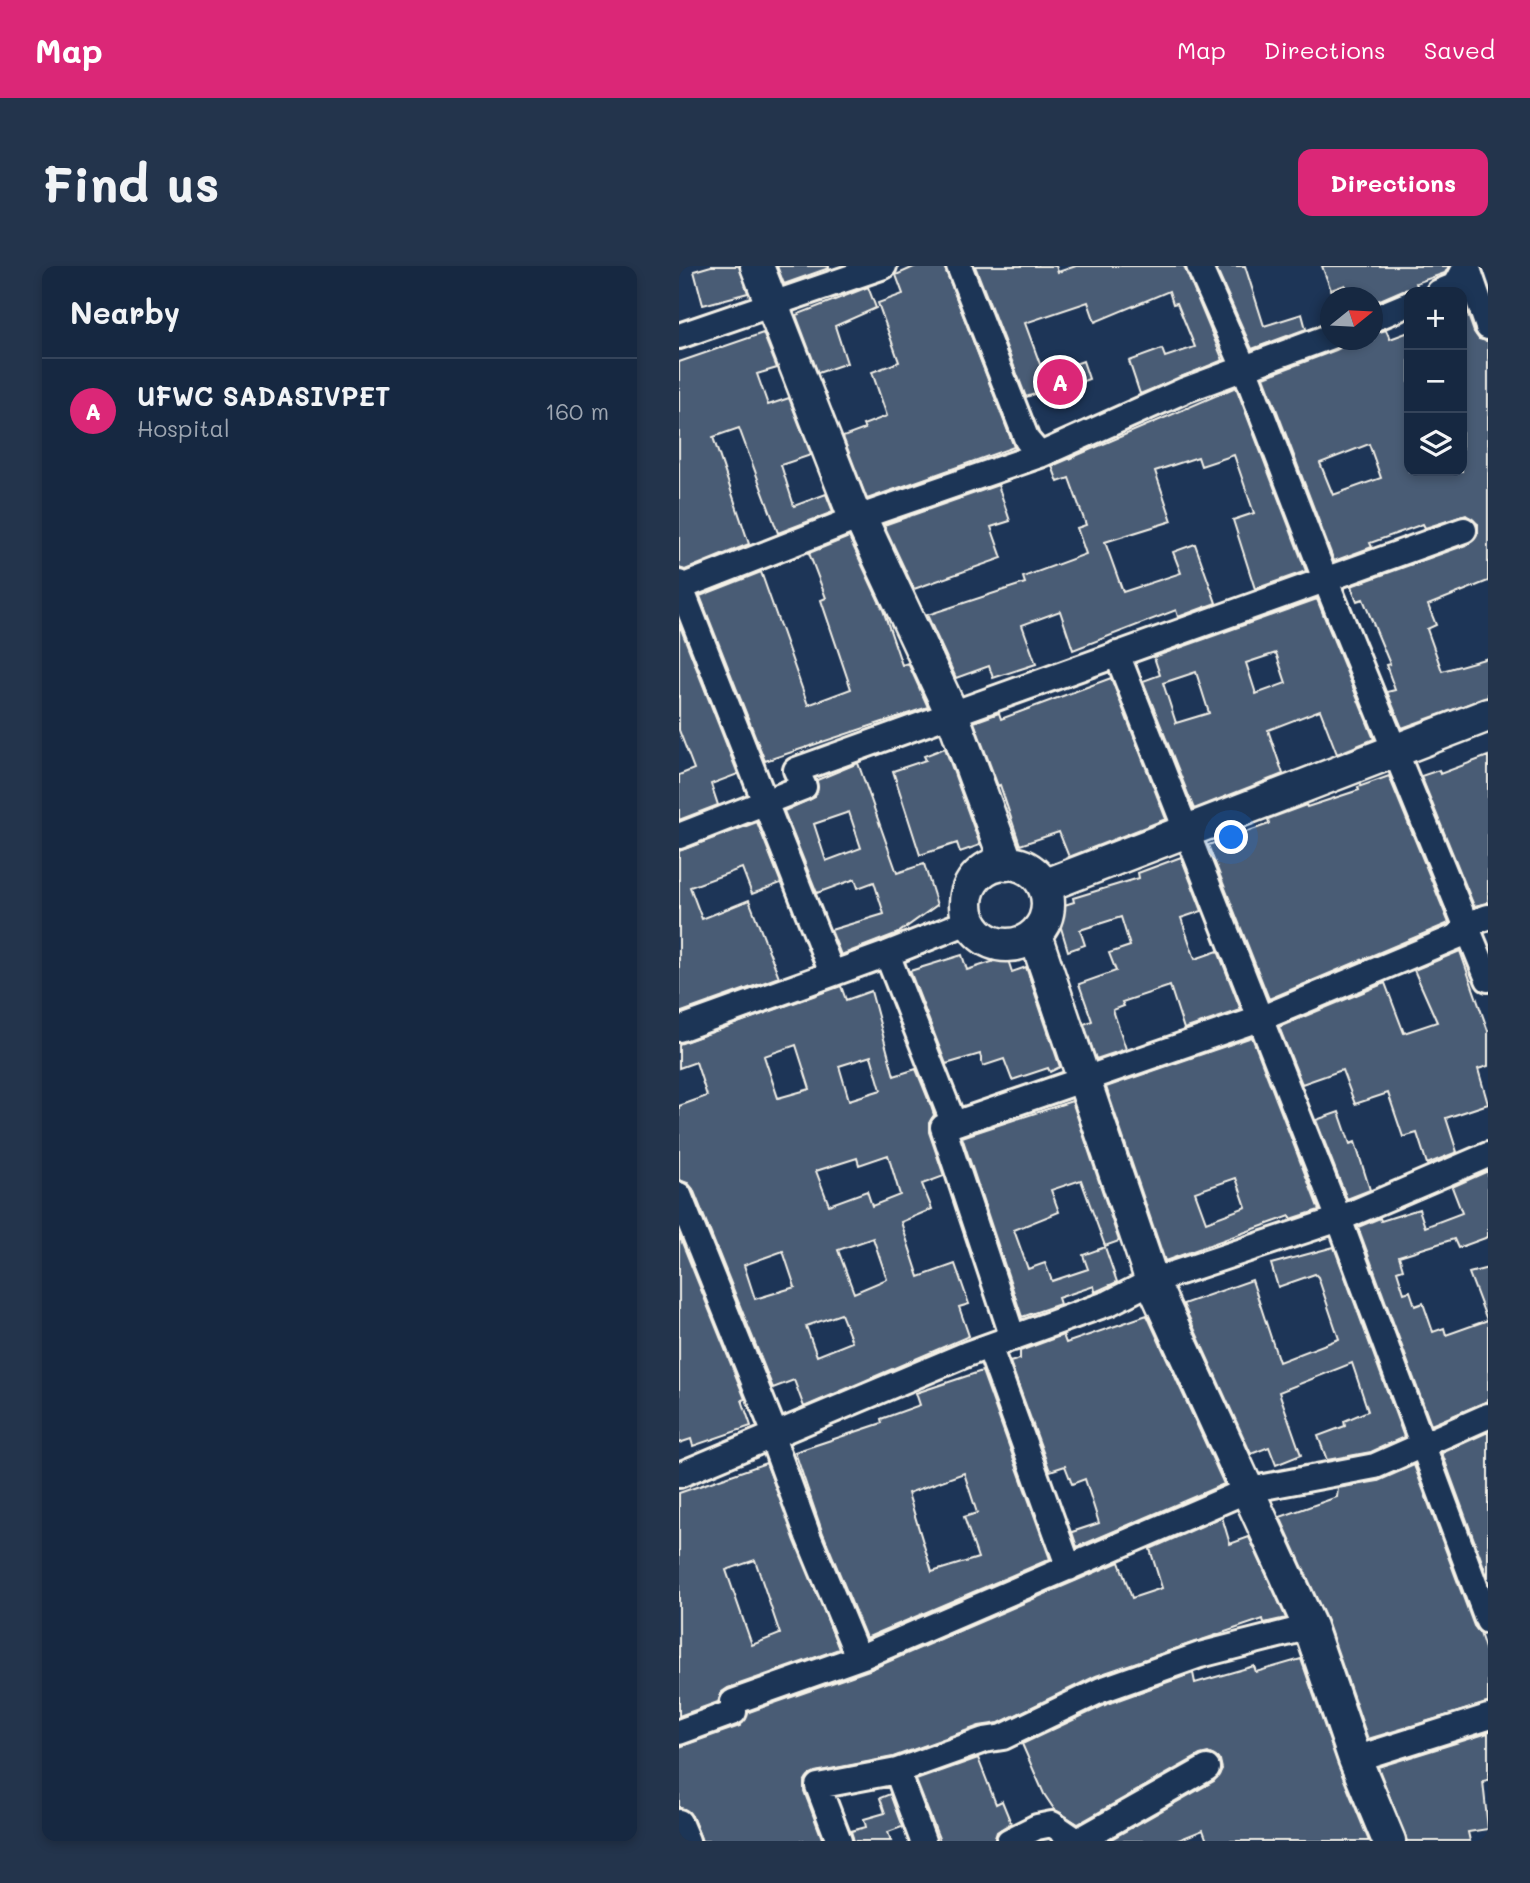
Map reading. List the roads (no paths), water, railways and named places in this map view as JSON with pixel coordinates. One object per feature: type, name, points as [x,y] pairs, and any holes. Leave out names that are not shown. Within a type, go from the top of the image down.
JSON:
[{"type":"main road","points":[[757,266],[852,510],[860,517],[952,714],[1007,864]]},
{"type":"main road","points":[[1044,886],[1488,715]]},
{"type":"main road","points":[[1007,864],[1022,866],[1034,874],[1044,886],[1047,912],[1035,935],[1022,943],[1007,946],[991,942],[978,934],[970,921],[967,908],[973,882],[982,872],[1007,864]]},
{"type":"main road","points":[[1035,935],[1152,1281],[1310,1627],[1355,1759],[1389,1841]]},
{"type":"street","points":[[679,335],[884,266]]},
{"type":"street","points":[[958,266],[1027,440],[1040,455]]},
{"type":"street","points":[[1199,266],[1245,370],[1394,751],[1478,920],[1488,979]]},
{"type":"street","points":[[1455,275],[1488,327]]},
{"type":"street","points":[[1383,315],[1404,306]]},
{"type":"street","points":[[832,973],[768,802],[680,586],[860,517],[1040,455],[1185,390],[1320,340]]},
{"type":"street","points":[[679,836],[804,788],[796,770],[1464,530]]},
{"type":"street","points":[[1117,654],[1262,1018],[1424,1444],[1488,1621]]},
{"type":"street","points":[[1013,1338],[943,1127],[1085,1081],[1262,1018],[1458,936],[1478,920]]},
{"type":"street","points":[[679,1029],[970,921]]},
{"type":"street","points":[[887,954],[954,1124]]},
{"type":"street","points":[[679,1475],[989,1346],[1109,1303],[1152,1281],[1339,1219],[1488,1155]]},
{"type":"street","points":[[679,1195],[685,1231],[773,1435],[808,1536],[858,1657]]},
{"type":"street","points":[[989,1346],[1069,1568]]},
{"type":"street","points":[[679,1732],[734,1712],[733,1702],[858,1657],[1248,1490],[1375,1466],[1488,1416]]},
{"type":"street","points":[[839,1841],[818,1786],[897,1771],[983,1740],[1003,1737],[1101,1690],[1200,1655],[1310,1627]]},
{"type":"street","points":[[1355,1759],[1488,1717]]},
{"type":"street","points":[[1009,1841],[1037,1827],[1052,1825],[1077,1841],[1206,1768]]},
{"type":"street","points":[[897,1771],[923,1841]]},
{"type":"street","points":[[679,1822],[687,1841]]},
{"type":"place","name":"UFWC SADASIVPET","points":[[1060,382]]}]
